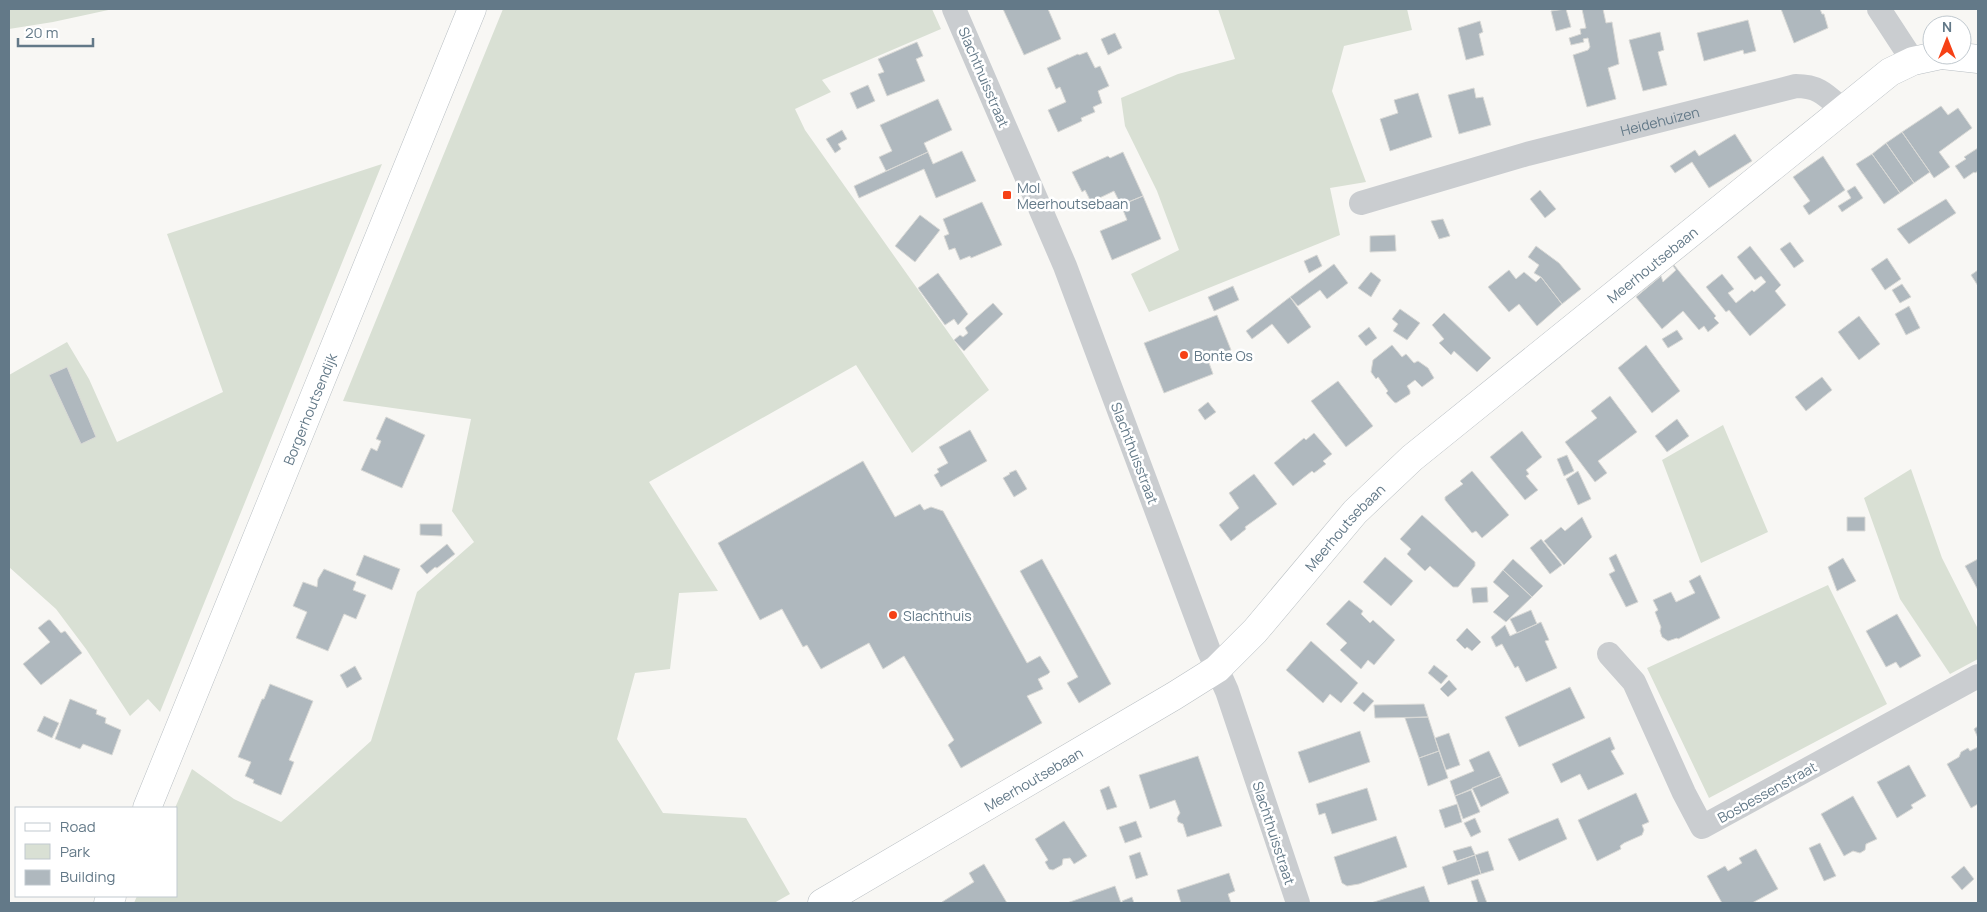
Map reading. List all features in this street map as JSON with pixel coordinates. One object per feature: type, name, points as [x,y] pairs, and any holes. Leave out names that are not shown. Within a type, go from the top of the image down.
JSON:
[{"type":"street","name":"Borgerhoutsendijk","points":[[147,807],[472,9]]},
{"type":"street","name":"Slachthuisstraat","points":[[954,9],[1064,266],[1206,642],[1227,691],[1298,903]]},
{"type":"street","points":[[1879,9],[1913,61]]},
{"type":"street","points":[[1843,110],[1890,72],[1913,61],[1922,59]]},
{"type":"street","name":"Heidehuizen","points":[[1361,203],[1527,154],[1796,86],[1809,86],[1822,91],[1843,110]]},
{"type":"street","name":"Meerhoutsebaan","points":[[822,903],[1166,701],[1217,669],[1255,631],[1355,512],[1412,458],[1843,110]]},
{"type":"street","name":"Bosbessenstraat","points":[[1609,654],[1634,682],[1684,793],[1702,827],[1978,676]]},
{"type":"green space","points":[[9,9],[113,9],[9,29]]},
{"type":"green space","points":[[503,9],[932,9],[941,29],[822,80],[831,92],[795,109],[805,130],[989,390],[912,453],[856,365],[649,482],[718,591],[679,593],[670,669],[635,673],[617,739],[663,813],[746,818],[790,894],[774,903],[134,903],[137,897],[178,897],[178,807],[175,807],[192,769],[234,799],[281,822],[371,741],[417,592],[474,542],[452,511],[471,419],[343,401]]},
{"type":"green space","points":[[1218,9],[1407,9],[1412,30],[1344,46],[1332,91],[1366,182],[1330,188],[1340,235],[1149,312],[1131,274],[1179,250],[1157,191],[1125,126],[1121,98],[1178,74],[1235,59]]},
{"type":"green space","points":[[382,164],[160,712],[148,699],[130,716],[86,649],[56,609],[9,567],[9,375],[67,342],[89,379],[117,442],[223,392],[167,234]]},
{"type":"green space","points":[[1723,425],[1768,532],[1701,563],[1662,460]]},
{"type":"green space","points":[[1911,469],[1942,558],[1978,629],[1978,659],[1950,674],[1900,599],[1864,498]]},
{"type":"green space","points":[[1828,585],[1887,704],[1709,798],[1647,668]]},
{"type":"building","points":[[1003,9],[1048,9],[1061,39],[1024,55]]},
{"type":"building","points":[[1566,9],[1571,27],[1556,31],[1551,11]]},
{"type":"building","points":[[1582,9],[1603,9],[1606,23],[1612,22],[1619,64],[1608,68],[1616,99],[1587,107],[1573,55],[1588,50],[1590,47],[1588,38],[1583,39],[1584,42],[1571,45],[1569,38],[1581,34],[1580,29],[1586,28]]},
{"type":"building","points":[[1781,9],[1820,9],[1822,14],[1824,14],[1828,28],[1794,43]]},
{"type":"building","points":[[1748,20],[1756,51],[1744,54],[1743,50],[1704,61],[1697,33]]},
{"type":"building","points":[[1480,21],[1483,32],[1479,34],[1484,55],[1466,60],[1458,28]]},
{"type":"building","points":[[1660,32],[1664,50],[1658,52],[1667,85],[1643,91],[1629,40]]},
{"type":"building","points":[[1115,33],[1122,48],[1108,55],[1101,39]]},
{"type":"building","points":[[917,42],[923,56],[916,59],[925,81],[887,96],[878,74],[884,72],[878,59]]},
{"type":"building","points":[[1087,52],[1095,68],[1100,66],[1109,86],[1098,91],[1102,103],[1093,107],[1095,112],[1081,118],[1082,121],[1058,132],[1048,110],[1066,102],[1060,87],[1056,89],[1047,68]]},
{"type":"building","points":[[868,85],[875,101],[857,109],[850,93]]},
{"type":"building","points":[[1474,88],[1476,98],[1483,97],[1491,125],[1459,134],[1448,95]]},
{"type":"building","points":[[1418,93],[1432,137],[1390,151],[1380,119],[1398,113],[1394,100]]},
{"type":"building","points":[[938,99],[952,130],[924,143],[928,152],[886,171],[879,157],[892,151],[880,125]]},
{"type":"building","points":[[1941,106],[1948,115],[1958,108],[1972,128],[1939,152],[1950,167],[1934,178],[1902,132]]},
{"type":"building","points":[[842,130],[847,139],[838,144],[841,149],[835,153],[826,139]]},
{"type":"building","points":[[1902,132],[1930,172],[1914,183],[1886,143]]},
{"type":"building","points":[[1735,134],[1752,161],[1709,188],[1692,162],[1675,173],[1670,166],[1695,150],[1699,156]]},
{"type":"building","points":[[1886,143],[1914,183],[1900,193],[1872,154]]},
{"type":"building","points":[[1978,148],[1978,171],[1964,179],[1955,166],[1966,159],[1964,157]]},
{"type":"building","points":[[962,151],[976,181],[936,198],[924,169],[859,198],[854,186],[928,152],[933,164]]},
{"type":"building","points":[[1123,152],[1143,196],[1121,205],[1114,191],[1091,202],[1085,190],[1082,192],[1072,172],[1108,156],[1110,158]]},
{"type":"building","points":[[1872,154],[1900,193],[1884,204],[1856,164]]},
{"type":"building","points":[[1823,156],[1845,190],[1809,215],[1803,206],[1810,201],[1793,177]]},
{"type":"building","points":[[1855,186],[1863,198],[1842,212],[1838,206],[1851,198],[1847,191]]},
{"type":"building","points":[[1540,190],[1556,209],[1545,218],[1530,199]]},
{"type":"building","points":[[1143,196],[1161,239],[1112,260],[1100,231],[1127,220],[1121,205]]},
{"type":"building","points":[[1946,199],[1956,213],[1909,244],[1897,229]]},
{"type":"building","points":[[982,202],[1002,245],[971,258],[970,256],[960,260],[955,248],[949,250],[944,236],[949,234],[943,219]]},
{"type":"building","points":[[920,215],[940,230],[915,262],[895,246]]},
{"type":"building","points":[[1443,219],[1450,236],[1439,239],[1431,221]]},
{"type":"building","points":[[1395,235],[1396,251],[1370,252],[1370,236]]},
{"type":"building","points":[[1790,242],[1804,261],[1794,268],[1780,249]]},
{"type":"building","points":[[1536,246],[1559,263],[1581,289],[1562,304],[1541,277],[1534,273],[1539,265],[1528,257]]},
{"type":"building","points":[[1750,246],[1781,285],[1775,291],[1786,305],[1750,336],[1729,310],[1726,312],[1706,287],[1722,274],[1734,289],[1728,293],[1736,303],[1766,282],[1761,276],[1755,280],[1737,257]]},
{"type":"building","points":[[1317,255],[1322,266],[1309,273],[1304,261]]},
{"type":"building","points":[[1887,258],[1901,279],[1885,290],[1871,269]]},
{"type":"building","points":[[1334,264],[1348,283],[1327,299],[1320,290],[1298,306],[1290,297]]},
{"type":"building","points":[[1674,265],[1716,316],[1714,318],[1719,323],[1708,332],[1704,326],[1699,330],[1683,311],[1662,329],[1636,297],[1661,276],[1663,282],[1676,270]]},
{"type":"building","points":[[1509,270],[1516,279],[1524,272],[1536,282],[1541,277],[1562,304],[1537,326],[1519,304],[1509,312],[1488,287]]},
{"type":"building","points":[[1978,270],[1978,286],[1971,275]]},
{"type":"building","points":[[1371,272],[1381,280],[1371,297],[1358,288]]},
{"type":"building","points":[[938,273],[968,314],[958,325],[954,319],[945,325],[918,288]]},
{"type":"building","points":[[1902,284],[1911,297],[1900,303],[1892,290]]},
{"type":"building","points":[[1233,286],[1239,300],[1214,311],[1208,297]]},
{"type":"building","points":[[1290,297],[1311,327],[1288,344],[1272,324],[1252,339],[1246,331]]},
{"type":"building","points":[[993,303],[1003,314],[964,351],[954,340],[960,335],[963,337],[968,333],[965,328]]},
{"type":"building","points":[[1909,306],[1920,328],[1906,335],[1895,314]]},
{"type":"building","points":[[1400,309],[1420,323],[1407,340],[1393,331],[1398,324],[1392,319]]},
{"type":"building","points":[[1444,313],[1491,358],[1477,372],[1454,351],[1451,355],[1439,343],[1444,339],[1432,325]]},
{"type":"building","name":"Bonte Os","points":[[1217,315],[1231,350],[1208,360],[1213,374],[1164,393],[1144,343]]},
{"type":"building","points":[[1859,316],[1880,344],[1859,360],[1838,332]]},
{"type":"building","points":[[1369,327],[1377,338],[1366,346],[1358,336]]},
{"type":"building","points":[[1677,330],[1683,339],[1668,348],[1662,339]]},
{"type":"building","points":[[1392,345],[1402,357],[1406,354],[1414,363],[1418,361],[1428,368],[1434,378],[1422,387],[1415,380],[1407,386],[1410,394],[1396,403],[1386,393],[1388,391],[1378,377],[1376,379],[1371,372],[1373,360]]},
{"type":"building","points":[[1646,345],[1680,391],[1652,413],[1618,368]]},
{"type":"building","points":[[67,367],[96,437],[81,444],[49,375]]},
{"type":"building","points":[[1822,377],[1832,390],[1806,411],[1795,397]]},
{"type":"building","points":[[1338,381],[1373,426],[1346,447],[1311,401]]},
{"type":"building","points":[[1610,396],[1637,432],[1598,461],[1607,473],[1595,482],[1565,442],[1597,418],[1591,411]]},
{"type":"building","points":[[1208,402],[1216,412],[1205,420],[1198,410]]},
{"type":"building","points":[[386,417],[425,435],[402,488],[361,470],[371,448],[377,451],[381,441],[376,439]]},
{"type":"building","points":[[1677,419],[1689,436],[1667,452],[1655,436]]},
{"type":"building","points":[[970,430],[987,461],[941,487],[934,475],[939,472],[937,469],[948,463],[939,447]]},
{"type":"building","points":[[1522,431],[1542,457],[1526,470],[1529,474],[1526,476],[1538,490],[1525,500],[1490,457]]},
{"type":"building","points":[[1314,433],[1332,454],[1323,461],[1326,464],[1314,473],[1312,471],[1293,486],[1274,463],[1304,438],[1306,440]]},
{"type":"building","points":[[1567,455],[1574,471],[1564,476],[1557,459]]},
{"type":"building","name":"Slachthuis","points":[[863,461],[895,517],[920,504],[924,510],[931,507],[943,511],[1027,663],[1040,656],[1050,672],[1038,679],[1043,689],[1027,696],[1042,723],[961,768],[948,745],[954,740],[904,656],[883,669],[869,643],[821,669],[807,645],[803,647],[782,609],[760,620],[718,543]]},
{"type":"building","points":[[1016,470],[1027,489],[1014,497],[1003,478]]},
{"type":"building","points":[[1472,471],[1509,515],[1482,538],[1476,531],[1472,533],[1445,500],[1445,497],[1463,484],[1460,481]]},
{"type":"building","points":[[1578,471],[1591,499],[1578,505],[1566,479]]},
{"type":"building","points":[[1254,474],[1277,504],[1245,527],[1246,529],[1231,541],[1219,525],[1239,508],[1229,493]]},
{"type":"building","points":[[1422,515],[1475,562],[1475,566],[1458,587],[1453,587],[1430,566],[1425,571],[1407,554],[1411,549],[1400,539]]},
{"type":"building","points":[[1582,517],[1592,537],[1564,565],[1544,541],[1561,527],[1565,531]]},
{"type":"building","points":[[1847,517],[1865,517],[1865,531],[1847,531]]},
{"type":"building","points":[[420,524],[442,524],[442,536],[420,535]]},
{"type":"building","points":[[1541,539],[1562,565],[1550,574],[1530,548]]},
{"type":"building","points":[[447,544],[455,554],[427,574],[420,566]]},
{"type":"building","points":[[1616,554],[1638,602],[1626,607],[1609,574],[1615,571],[1609,558]]},
{"type":"building","points":[[364,555],[400,569],[392,590],[356,575]]},
{"type":"building","points":[[1385,557],[1413,581],[1391,606],[1363,582]]},
{"type":"building","points":[[1843,558],[1856,581],[1837,591],[1828,567]]},
{"type":"building","points":[[1042,559],[1111,684],[1079,703],[1067,683],[1078,677],[1020,571]]},
{"type":"building","points":[[1513,559],[1543,586],[1532,597],[1503,570]]},
{"type":"building","points":[[1978,559],[1978,590],[1965,566]]},
{"type":"building","points":[[324,569],[356,582],[353,590],[366,595],[356,619],[344,614],[328,651],[296,638],[307,612],[293,606],[303,582],[317,587],[318,579]]},
{"type":"building","points":[[1503,570],[1532,597],[1506,622],[1493,612],[1509,596],[1493,582]]},
{"type":"building","points":[[1700,575],[1720,618],[1678,639],[1668,641],[1662,637],[1661,627],[1655,612],[1658,610],[1653,600],[1671,592],[1676,602],[1695,593],[1689,581]]},
{"type":"building","points":[[1487,587],[1488,602],[1473,603],[1471,588]]},
{"type":"building","points":[[1349,600],[1363,611],[1361,614],[1370,623],[1373,620],[1395,640],[1374,665],[1368,660],[1361,669],[1340,650],[1347,643],[1326,624]]},
{"type":"building","points":[[1531,610],[1537,624],[1517,633],[1510,619]]},
{"type":"building","points":[[1897,614],[1921,656],[1900,668],[1896,662],[1886,667],[1866,631]]},
{"type":"building","points":[[48,620],[61,633],[65,631],[82,653],[41,685],[23,664],[50,642],[38,628]]},
{"type":"building","points":[[1541,622],[1549,640],[1545,641],[1557,668],[1526,682],[1518,666],[1515,668],[1502,644],[1496,647],[1491,637],[1505,625],[1510,636]]},
{"type":"building","points":[[1467,628],[1481,642],[1472,651],[1467,647],[1465,649],[1456,640]]},
{"type":"building","points":[[1311,641],[1358,683],[1341,703],[1330,694],[1323,703],[1286,670]]},
{"type":"building","points":[[1434,665],[1448,676],[1441,684],[1428,673]]},
{"type":"building","points":[[355,666],[362,679],[347,688],[340,675]]},
{"type":"building","points":[[1449,680],[1457,689],[1448,697],[1440,689]]},
{"type":"building","points":[[270,684],[313,701],[289,760],[294,762],[281,795],[253,783],[254,780],[245,776],[251,762],[238,757]]},
{"type":"building","points":[[1570,687],[1585,718],[1519,747],[1505,717]]},
{"type":"building","points":[[1363,692],[1374,701],[1364,712],[1353,703]]},
{"type":"building","points":[[70,699],[97,710],[96,714],[106,718],[105,723],[121,730],[112,755],[83,744],[80,749],[55,739]]},
{"type":"building","points":[[1424,704],[1428,717],[1375,718],[1374,705]]},
{"type":"building","points":[[44,716],[59,723],[52,738],[37,731]]},
{"type":"building","points":[[1428,717],[1439,751],[1419,758],[1405,718]]},
{"type":"building","points":[[1978,726],[1978,738],[1974,729]]},
{"type":"building","points":[[1360,731],[1370,762],[1309,783],[1298,752]]},
{"type":"building","points":[[1449,733],[1460,765],[1446,770],[1435,738]]},
{"type":"building","points":[[1610,737],[1615,749],[1611,751],[1624,774],[1588,790],[1580,774],[1561,783],[1552,764]]},
{"type":"building","points":[[1978,747],[1978,804],[1971,808],[1947,764],[1959,757],[1961,752],[1968,748],[1970,751]]},
{"type":"building","points":[[1439,751],[1448,778],[1428,786],[1419,758]]},
{"type":"building","points":[[1489,751],[1501,776],[1455,796],[1450,781],[1474,771],[1469,760]]},
{"type":"building","points":[[1198,756],[1222,826],[1187,837],[1183,824],[1178,822],[1177,818],[1180,813],[1175,800],[1150,809],[1139,775]]},
{"type":"building","points":[[1909,765],[1926,796],[1911,805],[1913,808],[1897,818],[1877,782]]},
{"type":"building","points":[[1501,776],[1509,793],[1481,807],[1472,788]]},
{"type":"building","points":[[1109,786],[1117,807],[1107,810],[1100,790]]},
{"type":"building","points":[[1367,788],[1377,820],[1332,834],[1325,813],[1319,815],[1316,804]]},
{"type":"building","points":[[1471,790],[1480,812],[1463,819],[1455,796]]},
{"type":"building","points":[[1636,793],[1649,822],[1642,825],[1644,830],[1642,835],[1624,843],[1620,846],[1621,849],[1597,861],[1578,820]]},
{"type":"building","points":[[1853,796],[1877,839],[1866,844],[1865,850],[1860,853],[1853,851],[1844,856],[1821,814]]},
{"type":"building","points":[[1457,804],[1462,822],[1445,828],[1439,810]]},
{"type":"building","points":[[1475,818],[1481,832],[1471,837],[1464,823]]},
{"type":"building","points":[[1558,818],[1567,839],[1519,861],[1508,839]]},
{"type":"building","points":[[1064,821],[1087,856],[1074,864],[1070,858],[1063,859],[1062,865],[1053,870],[1049,869],[1045,862],[1048,860],[1035,839]]},
{"type":"building","points":[[1136,821],[1142,837],[1125,843],[1119,827]]},
{"type":"building","points":[[1396,836],[1407,867],[1359,884],[1347,886],[1342,883],[1334,857]]},
{"type":"building","points":[[1820,843],[1836,876],[1824,881],[1809,848]]},
{"type":"building","points":[[1471,846],[1475,855],[1457,861],[1453,851]]},
{"type":"building","points":[[1756,849],[1778,889],[1752,903],[1722,903],[1707,876],[1725,866],[1728,871],[1742,863],[1739,858]]},
{"type":"building","points":[[1488,851],[1494,870],[1481,874],[1475,855]]},
{"type":"building","points":[[1140,852],[1148,875],[1136,879],[1129,856]]},
{"type":"building","points":[[1475,855],[1481,874],[1448,885],[1442,867]]},
{"type":"building","points":[[984,864],[1007,903],[942,902],[974,882],[969,873]]},
{"type":"building","points":[[1964,866],[1974,879],[1962,890],[1951,877]]},
{"type":"building","points":[[1229,873],[1235,891],[1228,894],[1231,903],[1181,903],[1177,890]]},
{"type":"building","points":[[1478,879],[1487,903],[1478,903],[1471,881]]},
{"type":"building","points":[[1115,886],[1121,903],[1067,903]]},
{"type":"building","points":[[1424,886],[1430,903],[1371,903]]},
{"type":"building","points":[[1132,897],[1134,903],[1123,903],[1122,901]]},
{"type":"place","name":"Mol Meerhoutsebaan","points":[[1007,195]]},
{"type":"place","name":"Bonte Os","points":[[1184,355]]},
{"type":"place","name":"Slachthuis","points":[[893,615]]}]
